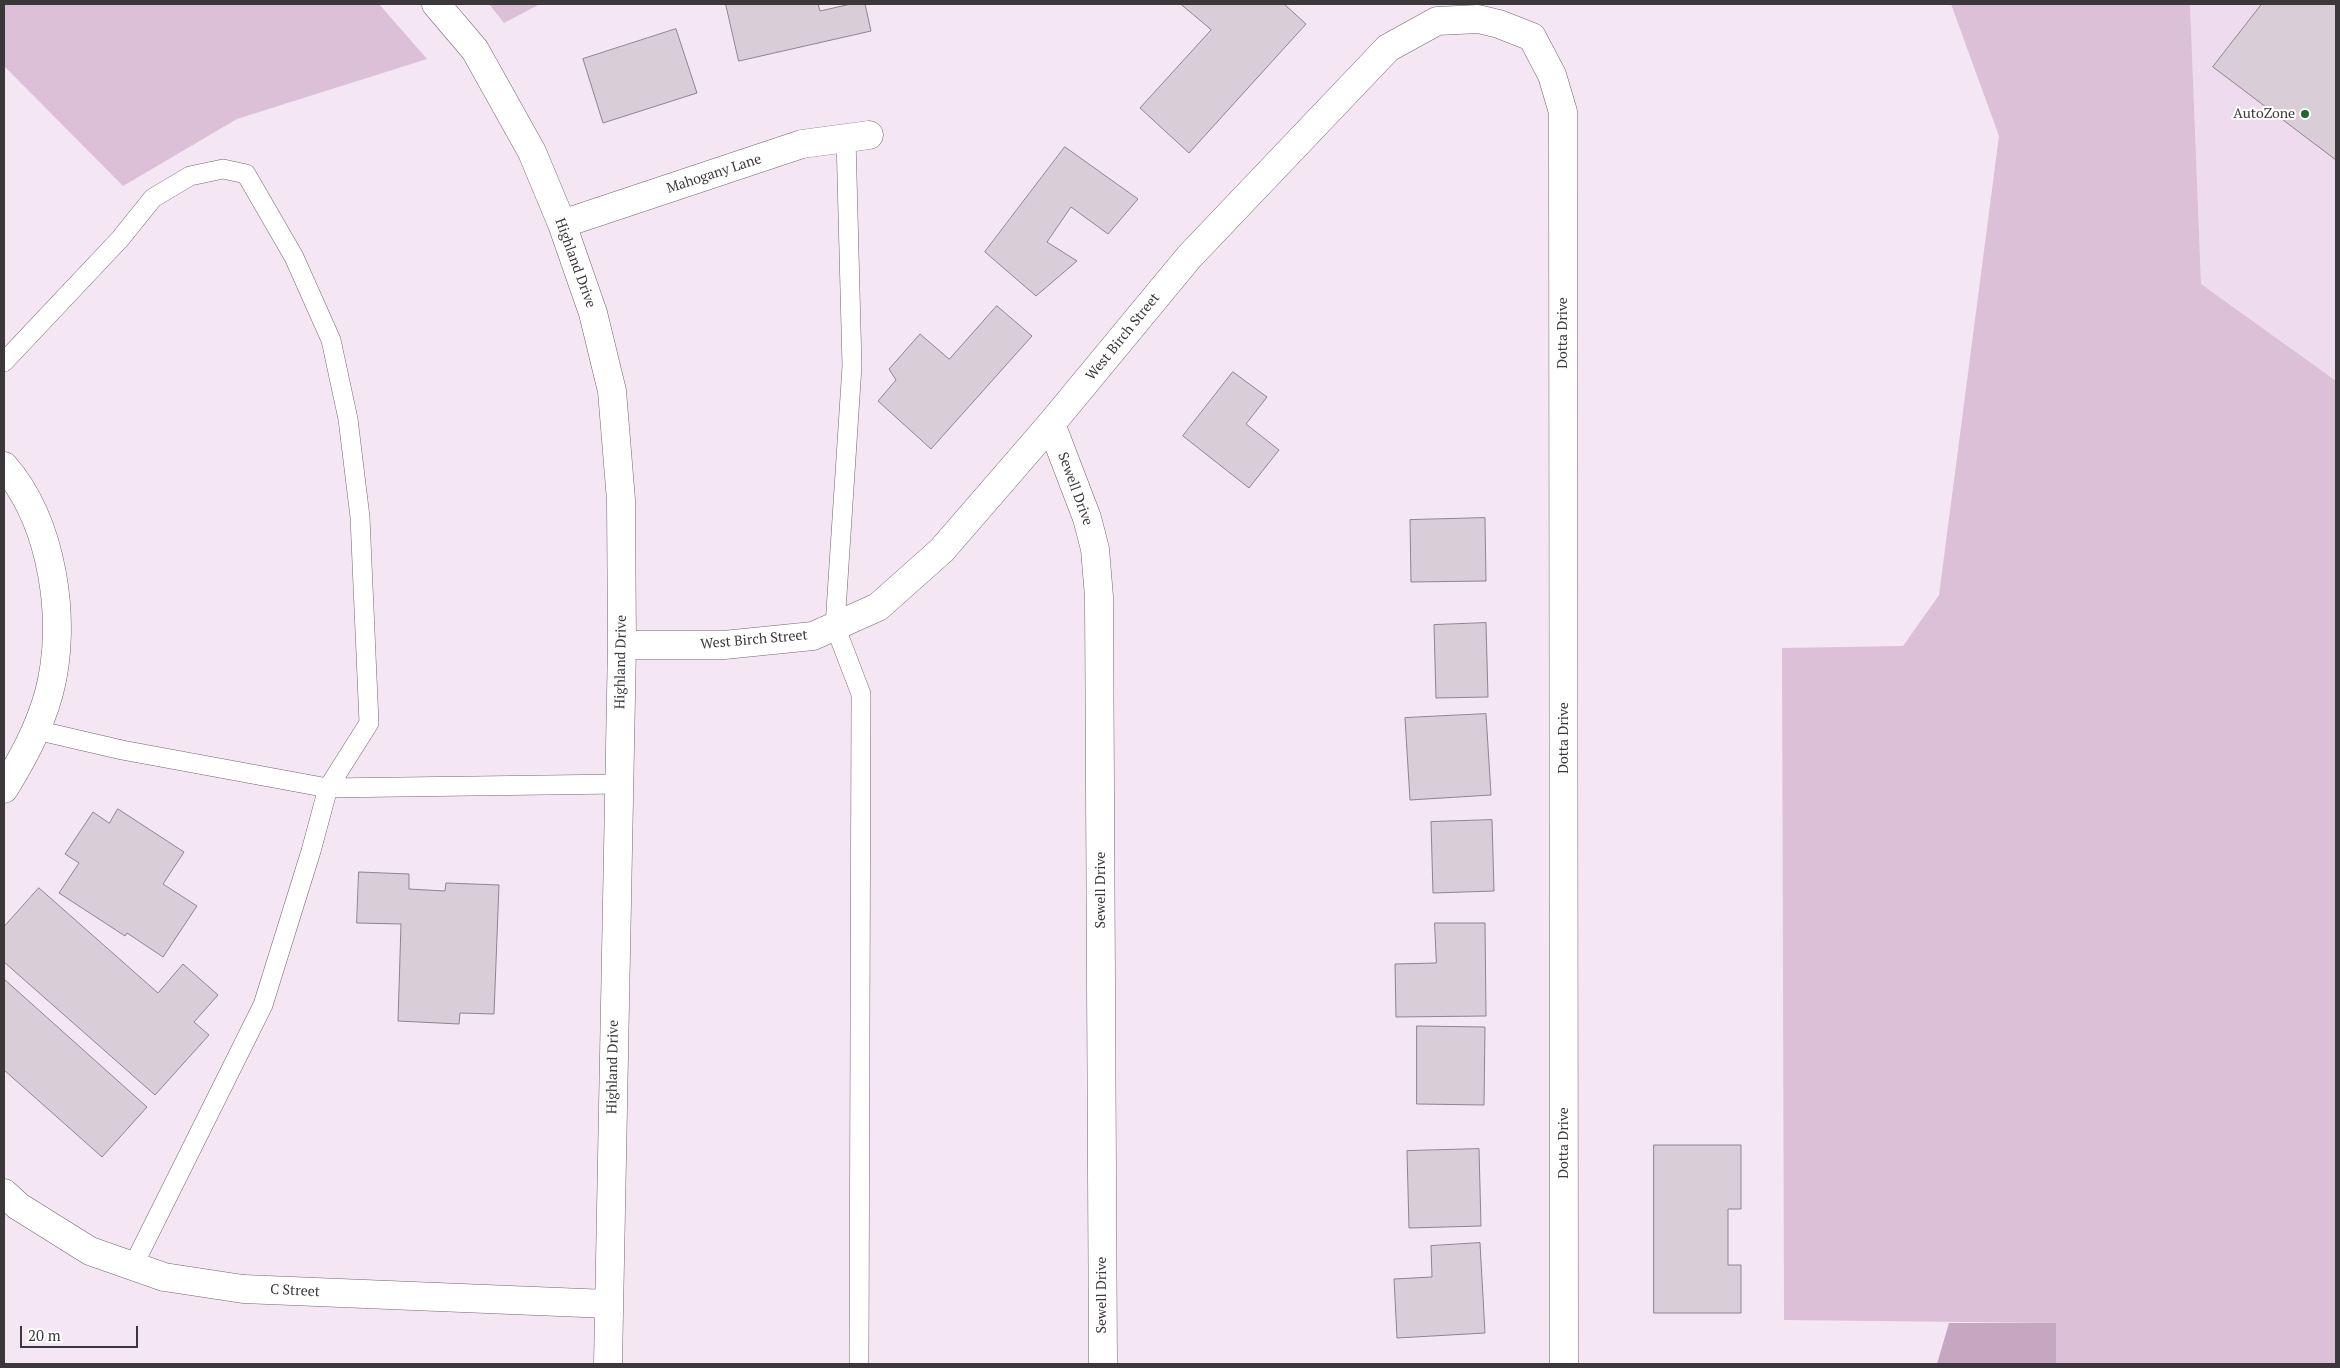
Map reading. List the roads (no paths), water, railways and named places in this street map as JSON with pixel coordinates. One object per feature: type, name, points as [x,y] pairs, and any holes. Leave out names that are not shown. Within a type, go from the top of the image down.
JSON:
[{"type":"street","name":"Highland Drive","points":[[436,4],[475,50],[532,152],[562,224],[594,313],[612,391],[621,500],[622,645],[608,1364]]},
{"type":"street","name":"West Birch Street","points":[[622,645],[724,645],[813,636],[878,607],[942,550],[1051,424],[1189,256],[1388,48],[1437,21],[1478,19],[1499,24],[1532,37],[1552,75],[1563,112]]},
{"type":"street","name":"Dotta Drive","points":[[1563,112],[1564,1364]]},
{"type":"street","name":"Mahogany Lane","points":[[562,224],[802,144],[857,137]]},
{"type":"street","name":"Sewell Drive","points":[[1051,424],[1087,518],[1096,548],[1100,597],[1102,1364]]},
{"type":"street","points":[[4,466],[33,510],[53,575],[57,633],[49,692],[29,748],[4,789]]},
{"type":"street","name":"C Street","points":[[4,1193],[18,1206],[90,1251],[164,1277],[243,1288],[540,1303],[608,1304]]},
{"type":"lane","points":[[857,137],[852,366],[834,626],[861,694],[859,1364]]},
{"type":"lane","points":[[4,362],[120,239],[153,198],[190,176],[223,169],[246,174],[294,256],[330,340],[348,419],[360,516],[369,723],[328,788],[311,851],[263,1005],[133,1266]]},
{"type":"lane","points":[[36,730],[122,750],[328,788],[619,784]]},
{"type":"place","name":"AutoZone","points":[[2305,114]]}]
